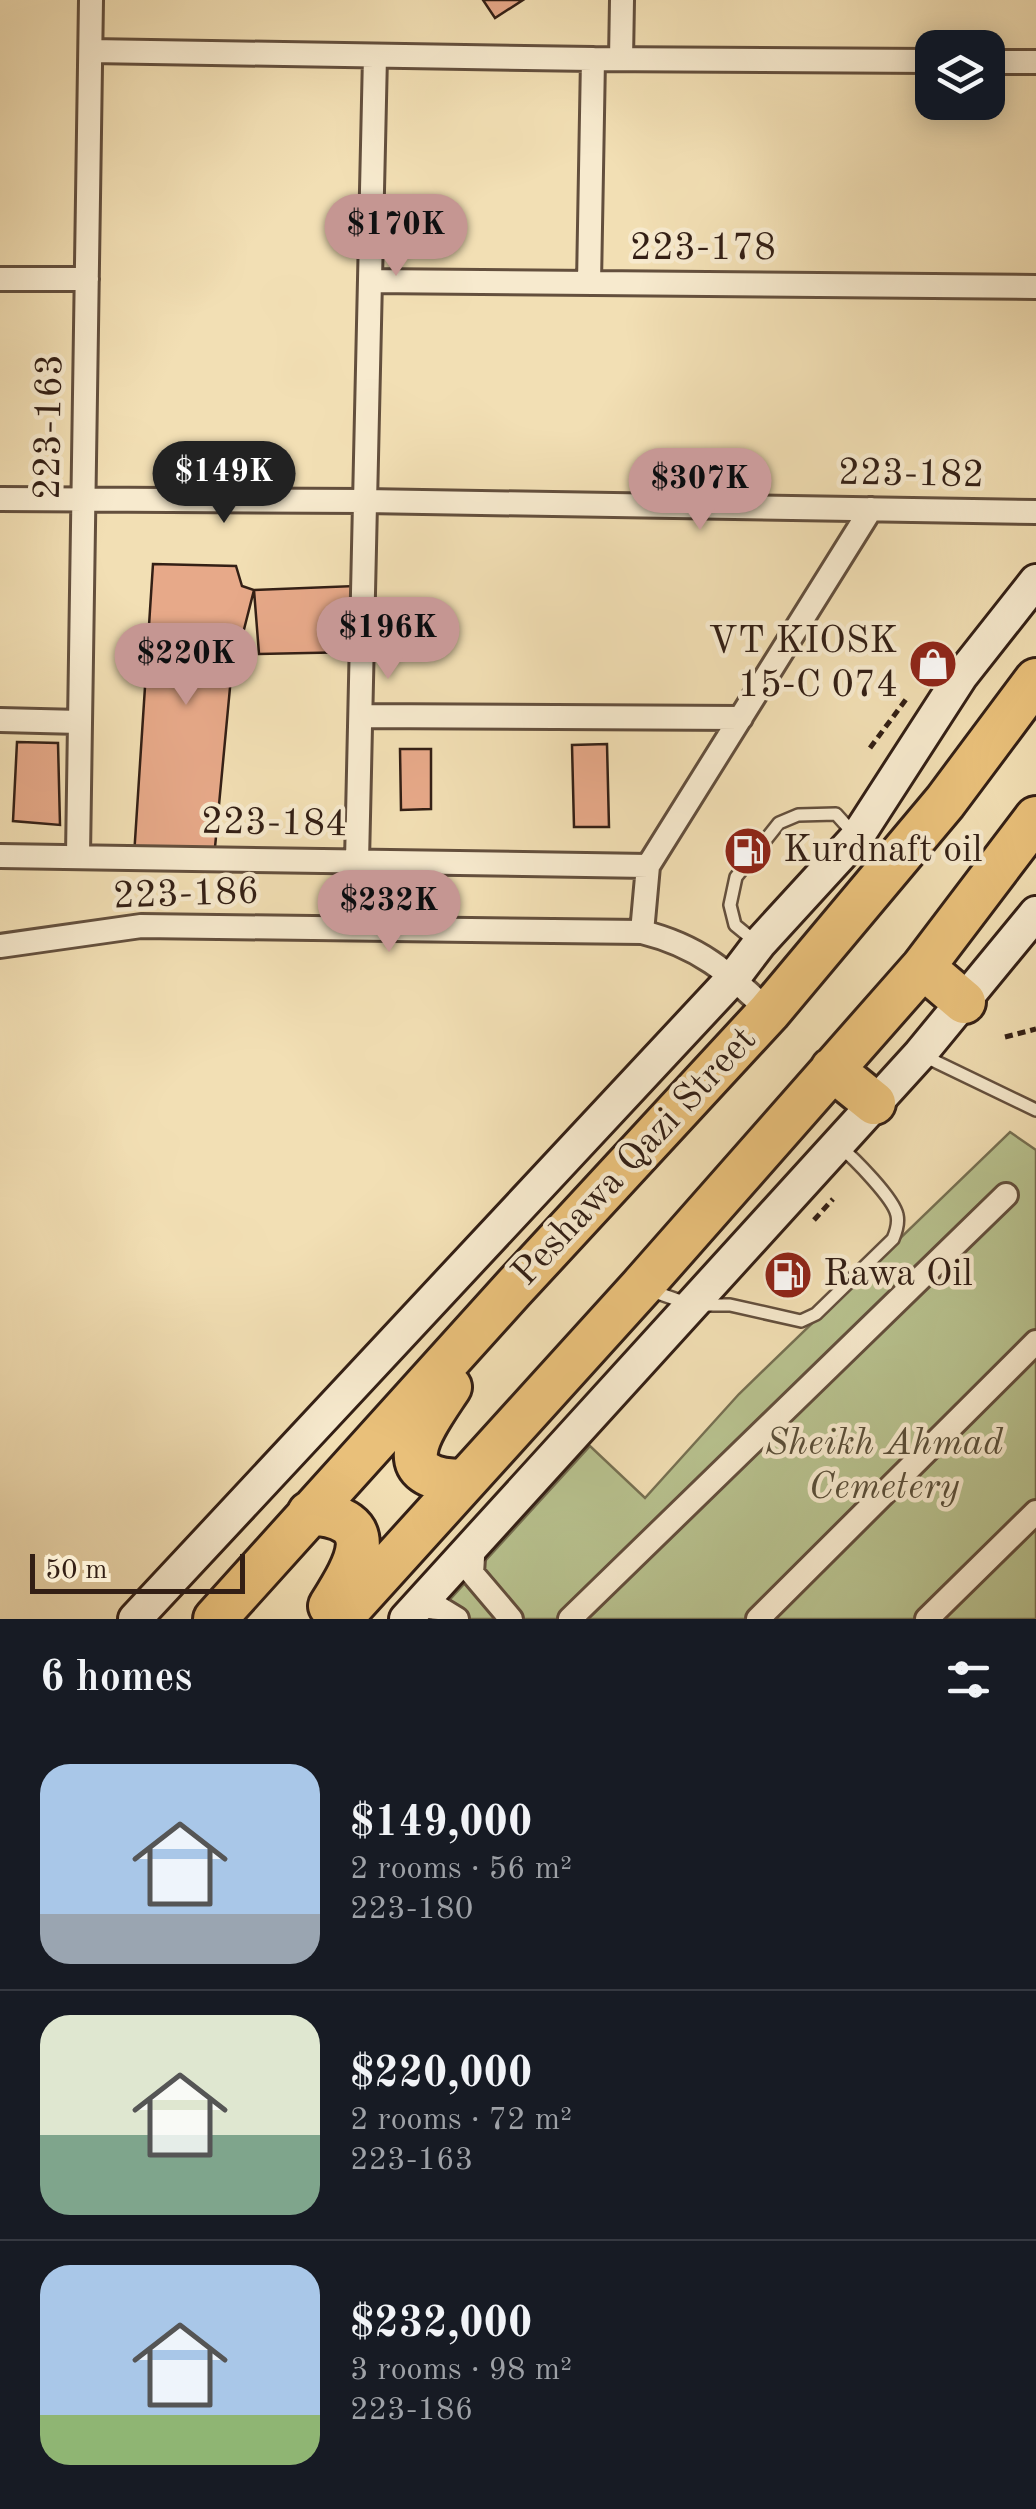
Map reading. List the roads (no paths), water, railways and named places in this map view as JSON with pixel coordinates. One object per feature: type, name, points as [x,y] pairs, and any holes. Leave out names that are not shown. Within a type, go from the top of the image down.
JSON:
[{"type":"highway","name":"Peshawa Qazi Street","points":[[215,1619],[769,1012],[945,802],[1036,680]]},
{"type":"highway","points":[[340,1619],[922,967],[1036,818]]},
{"type":"highway","points":[[922,967],[964,1002]]},
{"type":"highway","points":[[832,1069],[874,1104]]},
{"type":"highway","points":[[462,1481],[428,1475],[418,1465],[414,1450],[425,1425],[512,1290]]},
{"type":"highway","points":[[309,1513],[343,1520],[355,1532],[359,1546],[354,1568],[322,1619]]},
{"type":"street","name":"223-163","points":[[78,855],[92,0]]},
{"type":"street","points":[[621,60],[622,0]]},
{"type":"street","points":[[91,51],[915,61]]},
{"type":"street","points":[[357,861],[375,56]]},
{"type":"street","points":[[590,283],[593,59]]},
{"type":"street","points":[[1005,62],[1036,62]]},
{"type":"street","points":[[0,279],[87,279]]},
{"type":"street","name":"223-178","points":[[370,282],[1036,287]]},
{"type":"street","name":"223-182","points":[[0,499],[1036,512]]},
{"type":"street","points":[[642,932],[648,866],[871,510]]},
{"type":"street","points":[[135,1619],[734,977],[857,837],[961,676],[1036,581]]},
{"type":"street","points":[[361,716],[741,718]]},
{"type":"street","points":[[0,720],[80,722]]},
{"type":"street","name":"223-184","points":[[0,856],[648,866]]},
{"type":"street","points":[[411,1612],[920,1054],[1036,913]]},
{"type":"street","name":"223-186","points":[[0,946],[141,926],[642,932],[690,947],[734,977],[769,1012]]},
{"type":"street","points":[[570,1619],[1006,1196]]},
{"type":"street","points":[[758,1619],[1036,1342]]},
{"type":"street","points":[[927,1619],[1036,1512]]},
{"type":"street","points":[[474,1542],[472,1573],[512,1619]]},
{"type":"street","points":[[411,1612],[439,1608],[457,1619]]},
{"type":"lane","points":[[759,944],[735,925],[730,905],[736,877],[780,823],[798,815],[836,814],[857,837]]},
{"type":"lane","points":[[920,1054],[1036,1110]]},
{"type":"lane","points":[[640,1286],[692,1305],[730,1305],[800,1321],[816,1314],[893,1239],[897,1229],[897,1213],[854,1158],[837,1144]]},
{"type":"place","name":"VT KIOSK 15-C 074","points":[[933,664]]},
{"type":"place","name":"Kurdnaft oil","points":[[748,851]]},
{"type":"place","name":"Rawa Oil","points":[[788,1275]]},
{"type":"park label","name":"Sheikh Ahmad Cemetery","points":[[884,1466]]}]
